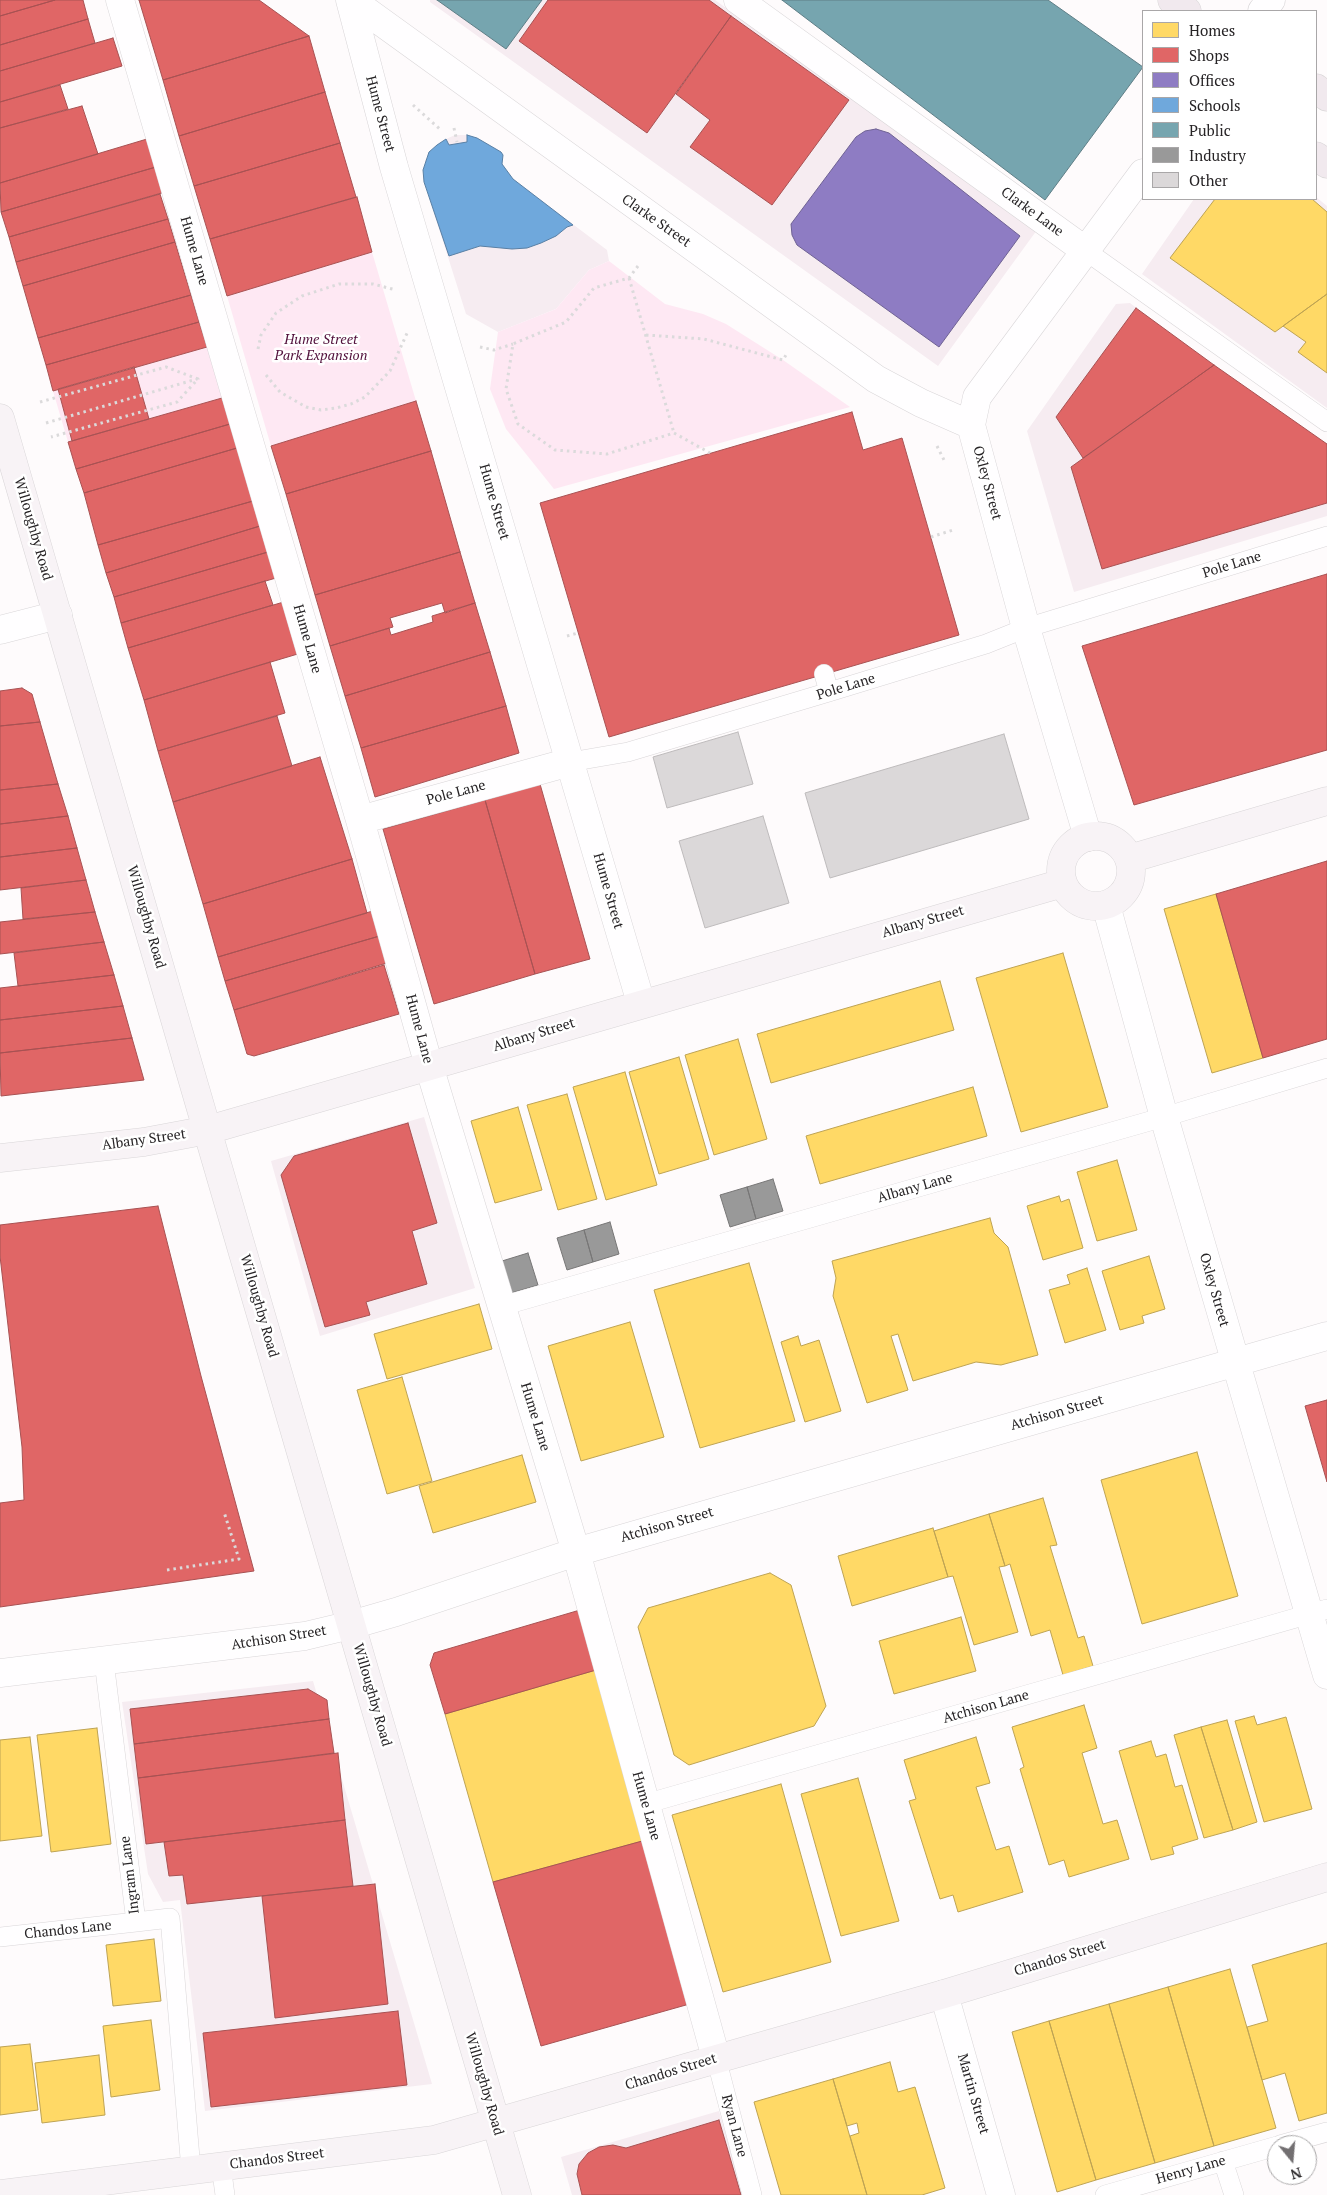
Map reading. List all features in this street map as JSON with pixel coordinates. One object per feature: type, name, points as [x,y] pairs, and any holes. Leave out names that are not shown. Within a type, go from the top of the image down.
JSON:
[{"type":"main road","points":[[1172,0],[1186,10]]},
{"type":"main road","points":[[1317,89],[1327,97]]},
{"type":"street","name":"Hume Lane","points":[[120,0],[360,820],[429,1066],[576,1552],[716,2058]]},
{"type":"street","name":"Clarke Street","points":[[350,0],[876,379],[921,403],[971,425]]},
{"type":"street","name":"Hume Street","points":[[350,0],[394,168],[641,1003]]},
{"type":"street","name":"Clarke Lane","points":[[738,0],[1086,251]]},
{"type":"street","points":[[1263,10],[1271,0]]},
{"type":"street","name":"Oxley Street","points":[[1088,837],[1026,628],[971,425],[977,398],[1142,174]]},
{"type":"street","name":"Willoughby Road","points":[[0,418],[517,2195]]},
{"type":"street","points":[[0,630],[58,616]]},
{"type":"street","name":"Pole Lane","points":[[360,820],[570,762]]},
{"type":"street","points":[[1129,859],[1327,802]]},
{"type":"street","points":[[1088,837],[1101,837],[1113,841],[1123,849],[1129,859],[1131,873],[1128,887],[1119,898],[1106,905],[1093,906],[1080,902],[1069,894],[1063,882],[1061,868],[1066,854],[1075,844],[1088,837]]},
{"type":"street","name":"Albany Street","points":[[0,1158],[144,1142],[208,1130],[1063,882]]},
{"type":"street","name":"Oxley Street","points":[[1106,905],[1164,1117],[1236,1362],[1318,1612],[1327,1675]]},
{"type":"street","name":"Atchison Street","points":[[0,1672],[104,1662],[305,1636],[351,1625],[396,1612],[576,1552],[1327,1336]]},
{"type":"street","name":"Chandos Street","points":[[0,2194],[434,2140],[944,1994],[1327,1877]]},
{"type":"street","name":"Martin Street","points":[[944,1994],[1001,2195]]},
{"type":"lane","name":"Clarke Lane","points":[[1086,251],[1327,422]]},
{"type":"lane","name":"Pole Lane","points":[[570,762],[628,752],[827,683],[986,644],[1026,628],[1327,536]]},
{"type":"lane","name":"Albany Lane","points":[[502,1306],[1164,1117],[1327,1068]]},
{"type":"lane","name":"Atchison Lane","points":[[645,1804],[1318,1612]]},
{"type":"lane","name":"Ingram Lane","points":[[104,1662],[136,1922],[170,1918],[191,2170]]},
{"type":"lane","name":"Chandos Lane","points":[[0,1937],[136,1922]]},
{"type":"lane","name":"Ryan Lane","points":[[716,2058],[752,2195]]},
{"type":"lane","name":"Henry Lane","points":[[1105,2195],[1267,2149]]},
{"type":"lane","points":[[1224,2161],[1234,2195]]},
{"type":"lane","points":[[221,2165],[225,2195]]},
{"type":"path","points":[[409,102],[442,131]]},
{"type":"path","points":[[454,128],[457,142]]},
{"type":"path","points":[[477,346],[494,350],[514,344],[566,322],[594,288],[629,278],[638,266]]},
{"type":"path","points":[[629,278],[674,433],[710,453]]},
{"type":"path","points":[[398,290],[373,284],[339,284],[302,296],[287,304],[267,324],[258,346],[259,357],[265,375],[280,392],[306,407],[320,410],[336,408],[365,397],[378,385],[390,371],[409,329]]},
{"type":"path","points":[[646,335],[704,339],[784,360],[786,355]]},
{"type":"path","points":[[514,344],[506,389],[518,424],[555,450],[607,454],[674,433]]},
{"type":"path","points":[[46,423],[208,376],[227,365],[259,357]]},
{"type":"path","points":[[40,402],[166,368],[198,379]]},
{"type":"path","points":[[50,437],[177,402],[198,379]]},
{"type":"path","points":[[933,441],[946,468]]},
{"type":"path","points":[[931,537],[953,530]]},
{"type":"path","points":[[167,1570],[238,1559],[224,1512]]},
{"type":"shaded area","points":[[430,0],[715,0],[1037,230],[938,366],[430,2]]},
{"type":"shaded area","points":[[455,135],[467,135],[477,138],[501,152],[502,164],[513,179],[607,250],[609,261],[589,270],[556,309],[498,332],[466,314],[429,197],[425,160],[446,139]]},
{"type":"shaded area","points":[[1317,198],[1327,206],[1327,408],[1142,274],[1193,200],[1317,200]]},
{"type":"shaded area","points":[[1130,303],[1327,454],[1327,516],[1074,592],[1027,431],[1116,304]]},
{"type":"shaded area","points":[[424,1117],[475,1288],[320,1336],[271,1161]]},
{"type":"shaded area","points":[[313,1681],[432,2084],[205,2111],[180,1900],[163,1902],[148,1874],[122,1702]]},
{"type":"shaded area","points":[[719,2111],[743,2195],[572,2195],[561,2157]]},
{"type":"green space","name":"Hume Street Park Expansion","points":[[372,252],[416,401],[271,446],[227,296]]},
{"type":"green space","points":[[609,261],[665,304],[703,314],[726,324],[783,360],[850,407],[554,489],[506,429],[490,389],[498,332],[556,309],[589,270]]},
{"type":"green space","points":[[207,347],[222,398],[68,442],[53,391]]},
{"type":"building: Homes","points":[[1214,200],[1313,200],[1327,212],[1327,294],[1275,332],[1170,258]]},
{"type":"building: Homes","points":[[1327,294],[1327,373],[1298,352],[1306,342],[1283,326]]},
{"type":"building: Homes","points":[[1216,894],[1263,1058],[1212,1073],[1164,909]]},
{"type":"building: Homes","points":[[1063,953],[1108,1107],[1021,1132],[976,978]]},
{"type":"building: Homes","points":[[940,981],[954,1030],[771,1083],[757,1034]]},
{"type":"building: Homes","points":[[738,1039],[767,1139],[714,1155],[685,1055]]},
{"type":"building: Homes","points":[[679,1057],[709,1159],[659,1174],[629,1072]]},
{"type":"building: Homes","points":[[625,1072],[657,1185],[606,1200],[573,1087]]},
{"type":"building: Homes","points":[[973,1087],[987,1136],[820,1184],[806,1136]]},
{"type":"building: Homes","points":[[567,1094],[597,1199],[558,1210],[527,1105]]},
{"type":"building: Homes","points":[[518,1107],[542,1190],[495,1203],[471,1121]]},
{"type":"building: Homes","points":[[1117,1160],[1137,1230],[1097,1241],[1077,1172]]},
{"type":"building: Homes","points":[[1059,1196],[1061,1202],[1069,1199],[1083,1248],[1043,1260],[1027,1206]]},
{"type":"building: Homes","points":[[990,1218],[994,1233],[1008,1247],[1038,1355],[1001,1365],[976,1362],[913,1381],[898,1334],[891,1336],[908,1390],[867,1403],[833,1296],[836,1278],[832,1261]]},
{"type":"building: Homes","points":[[1149,1256],[1165,1309],[1142,1316],[1144,1323],[1120,1330],[1102,1271]]},
{"type":"building: Homes","points":[[749,1263],[795,1421],[700,1448],[654,1290]]},
{"type":"building: Homes","points":[[1087,1268],[1106,1330],[1065,1343],[1049,1290],[1070,1284],[1067,1275]]},
{"type":"building: Homes","points":[[479,1304],[492,1349],[387,1379],[374,1334]]},
{"type":"building: Homes","points":[[630,1322],[664,1437],[581,1461],[548,1346]]},
{"type":"building: Homes","points":[[798,1336],[801,1346],[819,1340],[841,1411],[805,1422],[781,1342]]},
{"type":"building: Homes","points":[[402,1377],[432,1481],[387,1494],[357,1390]]},
{"type":"building: Homes","points":[[1197,1452],[1238,1596],[1142,1624],[1101,1480]]},
{"type":"building: Homes","points":[[522,1455],[536,1502],[433,1533],[419,1486]]},
{"type":"building: Homes","points":[[1043,1498],[1057,1545],[1050,1546],[1078,1638],[1084,1636],[1093,1666],[1063,1675],[1050,1630],[1031,1636],[1010,1564],[1005,1566],[989,1514]]},
{"type":"building: Homes","points":[[989,1514],[1005,1566],[999,1567],[1018,1632],[974,1645],[953,1576],[948,1577],[934,1531]]},
{"type":"building: Homes","points":[[933,1528],[948,1577],[852,1606],[838,1556]]},
{"type":"building: Homes","points":[[770,1573],[791,1585],[826,1706],[814,1726],[689,1765],[674,1755],[638,1627],[648,1608]]},
{"type":"building: Homes","points":[[961,1617],[976,1671],[894,1694],[879,1641]]},
{"type":"building: Homes","points":[[596,1670],[646,1840],[493,1882],[445,1714]]},
{"type":"building: Homes","points":[[1084,1705],[1097,1748],[1082,1753],[1103,1824],[1117,1820],[1129,1859],[1069,1877],[1064,1860],[1049,1865],[1020,1769],[1024,1767],[1012,1727]]},
{"type":"building: Homes","points":[[1254,1716],[1257,1725],[1286,1717],[1312,1809],[1264,1822],[1235,1721]]},
{"type":"building: Homes","points":[[1227,1720],[1257,1822],[1233,1830],[1201,1727]]},
{"type":"building: Homes","points":[[1201,1727],[1233,1830],[1204,1838],[1174,1735]]},
{"type":"building: Homes","points":[[97,1728],[111,1844],[51,1852],[37,1735]]},
{"type":"building: Homes","points":[[30,1737],[42,1836],[0,1841],[0,1740]]},
{"type":"building: Homes","points":[[976,1737],[990,1783],[976,1787],[996,1850],[1009,1846],[1023,1892],[958,1912],[953,1895],[940,1899],[909,1801],[916,1799],[904,1760]]},
{"type":"building: Homes","points":[[1151,1741],[1156,1757],[1166,1754],[1175,1787],[1182,1785],[1198,1839],[1172,1847],[1174,1854],[1151,1860],[1119,1751]]},
{"type":"building: Homes","points":[[858,1778],[899,1921],[841,1936],[801,1794]]},
{"type":"building: Homes","points":[[781,1784],[831,1962],[723,1992],[672,1815]]},
{"type":"building: Homes","points":[[154,1939],[161,2001],[113,2006],[106,1945]]},
{"type":"building: Homes","points":[[1327,1943],[1327,2113],[1299,2121],[1285,2073],[1262,2080],[1247,2027],[1268,2021],[1252,1965]]},
{"type":"building: Homes","points":[[1230,1969],[1276,2128],[1214,2146],[1168,1987]]},
{"type":"building: Homes","points":[[1168,1987],[1214,2146],[1155,2163],[1109,2004]]},
{"type":"building: Homes","points":[[1109,2004],[1155,2163],[1096,2180],[1049,2021]]},
{"type":"building: Homes","points":[[151,2020],[160,2090],[111,2097],[103,2026]]},
{"type":"building: Homes","points":[[1049,2021],[1096,2180],[1057,2192],[1012,2032]]},
{"type":"building: Homes","points":[[30,2044],[38,2110],[0,2115],[0,2047]]},
{"type":"building: Homes","points":[[99,2055],[105,2115],[42,2123],[35,2063]]},
{"type":"building: Homes","points":[[890,2062],[898,2092],[915,2087],[945,2188],[922,2195],[867,2195],[850,2136],[859,2133],[857,2123],[847,2126],[833,2079]]},
{"type":"building: Homes","points":[[833,2079],[867,2195],[781,2195],[754,2102]]},
{"type":"building: Shops","points":[[0,0],[55,0],[0,16]]},
{"type":"building: Shops","points":[[55,0],[83,0],[88,19],[0,45],[0,16]]},
{"type":"building: Shops","points":[[139,0],[259,0],[309,36],[163,80]]},
{"type":"building: Shops","points":[[548,0],[709,0],[731,16],[647,133],[519,41]]},
{"type":"building: Shops","points":[[731,16],[849,100],[772,205],[690,147],[710,120],[676,94]]},
{"type":"building: Shops","points":[[88,19],[95,43],[0,71],[0,45]]},
{"type":"building: Shops","points":[[309,36],[325,92],[179,136],[163,80]]},
{"type":"building: Shops","points":[[113,38],[122,66],[0,102],[0,71]]},
{"type":"building: Shops","points":[[60,85],[68,109],[0,128],[0,102]]},
{"type":"building: Shops","points":[[325,92],[340,143],[194,186],[179,136]]},
{"type":"building: Shops","points":[[82,106],[98,154],[0,183],[0,128]]},
{"type":"building: Shops","points":[[147,139],[156,167],[1,212],[0,183]]},
{"type":"building: Shops","points":[[340,143],[356,197],[210,239],[194,186]]},
{"type":"building: Shops","points":[[156,167],[165,192],[9,237],[1,212]]},
{"type":"building: Shops","points":[[160,194],[168,219],[16,262],[9,237]]},
{"type":"building: Shops","points":[[357,197],[372,252],[227,296],[210,239]]},
{"type":"building: Shops","points":[[168,219],[175,242],[23,286],[16,262]]},
{"type":"building: Shops","points":[[175,242],[191,295],[38,338],[23,286]]},
{"type":"building: Shops","points":[[191,295],[199,322],[46,365],[38,338]]},
{"type":"building: Shops","points":[[1136,308],[1214,365],[1083,458],[1056,417]]},
{"type":"building: Shops","points":[[199,322],[207,347],[53,391],[46,365]]},
{"type":"building: Shops","points":[[1214,365],[1327,444],[1327,503],[1102,569],[1071,467]]},
{"type":"building: Shops","points":[[134,367],[149,419],[72,441],[58,389]]},
{"type":"building: Shops","points":[[222,398],[230,424],[76,469],[68,442]]},
{"type":"building: Shops","points":[[416,401],[431,451],[286,494],[271,446]]},
{"type":"building: Shops","points":[[852,412],[863,450],[902,438],[959,635],[609,737],[540,503]]},
{"type":"building: Shops","points":[[230,424],[237,448],[84,493],[76,469]]},
{"type":"building: Shops","points":[[237,448],[253,501],[98,545],[84,493]]},
{"type":"building: Shops","points":[[431,451],[460,552],[315,595],[286,494]]},
{"type":"building: Shops","points":[[253,501],[260,526],[106,573],[98,545]]},
{"type":"building: Shops","points":[[260,526],[268,552],[114,597],[106,573]]},
{"type":"building: Shops","points":[[268,552],[276,578],[121,623],[114,597]]},
{"type":"building: Shops","points":[[460,552],[475,603],[445,613],[442,603],[390,618],[393,627],[330,646],[315,595]]},
{"type":"building: Shops","points":[[1327,574],[1327,750],[1134,805],[1082,646]]},
{"type":"building: Shops","points":[[265,581],[273,605],[128,648],[121,623]]},
{"type":"building: Shops","points":[[287,601],[301,653],[144,700],[128,648]]},
{"type":"building: Shops","points":[[475,603],[490,652],[345,696],[330,646],[389,628],[391,635],[433,622],[432,616]]},
{"type":"building: Shops","points":[[490,652],[506,706],[361,748],[345,696]]},
{"type":"building: Shops","points":[[270,662],[285,713],[158,751],[144,700]]},
{"type":"building: Shops","points":[[22,688],[32,694],[40,722],[0,726],[0,691]]},
{"type":"building: Shops","points":[[506,706],[519,753],[375,797],[361,748]]},
{"type":"building: Shops","points":[[277,716],[292,766],[173,802],[158,751]]},
{"type":"building: Shops","points":[[40,722],[58,784],[0,790],[0,726]]},
{"type":"building: Shops","points":[[320,757],[352,859],[203,904],[173,802]]},
{"type":"building: Shops","points":[[58,784],[68,816],[0,824],[0,790]]},
{"type":"building: Shops","points":[[540,784],[590,959],[535,974],[485,800]]},
{"type":"building: Shops","points":[[485,800],[535,974],[434,1004],[383,829]]},
{"type":"building: Shops","points":[[68,816],[77,848],[0,857],[0,824]]},
{"type":"building: Shops","points":[[77,848],[86,880],[0,890],[0,857]]},
{"type":"building: Shops","points":[[352,859],[367,913],[218,957],[203,904]]},
{"type":"building: Shops","points":[[1327,861],[1327,1039],[1263,1058],[1216,894]]},
{"type":"building: Shops","points":[[86,880],[95,912],[23,919],[21,888]]},
{"type":"building: Shops","points":[[376,910],[383,935],[225,981],[218,957]]},
{"type":"building: Shops","points":[[95,912],[104,942],[0,954],[0,922]]},
{"type":"building: Shops","points":[[383,935],[390,962],[234,1010],[225,981]]},
{"type":"building: Shops","points":[[104,942],[114,975],[18,986],[14,953]]},
{"type":"building: Shops","points":[[384,965],[399,1014],[254,1056],[247,1054],[234,1010]]},
{"type":"building: Shops","points":[[114,975],[123,1006],[0,1020],[0,988]]},
{"type":"building: Shops","points":[[123,1006],[132,1038],[0,1053],[0,1020]]},
{"type":"building: Shops","points":[[132,1038],[144,1080],[1,1096],[0,1053]]},
{"type":"building: Shops","points":[[408,1123],[437,1223],[412,1231],[427,1284],[366,1302],[370,1315],[325,1327],[281,1175],[294,1156]]},
{"type":"building: Shops","points":[[158,1206],[201,1376],[254,1571],[0,1607],[0,1503],[24,1500],[22,1447],[0,1256],[0,1225]]},
{"type":"building: Shops","points":[[1327,1400],[1327,1482],[1305,1406]]},
{"type":"building: Shops","points":[[580,1610],[596,1670],[445,1714],[430,1665],[434,1653]]},
{"type":"building: Shops","points":[[308,1689],[327,1700],[329,1719],[134,1744],[130,1709]]},
{"type":"building: Shops","points":[[329,1719],[334,1753],[138,1778],[134,1744]]},
{"type":"building: Shops","points":[[338,1753],[345,1820],[146,1844],[138,1778]]},
{"type":"building: Shops","points":[[345,1820],[353,1886],[187,1904],[183,1875],[169,1876],[164,1842]]},
{"type":"building: Shops","points":[[646,1840],[693,2003],[541,2046],[493,1882]]},
{"type":"building: Shops","points":[[375,1884],[388,2004],[275,2018],[262,1896]]},
{"type":"building: Shops","points":[[398,2011],[407,2085],[211,2107],[203,2033]]},
{"type":"building: Shops","points":[[719,2120],[741,2195],[582,2195],[577,2174],[579,2164],[588,2153],[599,2147],[613,2145],[626,2148]]},
{"type":"building: Offices","points":[[876,129],[889,133],[1020,236],[939,347],[797,245],[792,235],[791,224],[856,137],[865,131]]},
{"type":"building: Schools","points":[[467,135],[477,138],[501,152],[503,155],[502,164],[513,179],[573,225],[567,227],[556,236],[527,248],[512,249],[480,246],[449,256],[424,182],[423,170],[429,152],[437,145],[446,139],[449,145],[467,142]]},
{"type":"building: Public","points":[[437,0],[542,0],[506,49]]},
{"type":"building: Public","points":[[782,0],[1048,0],[1142,66],[1045,200]]},
{"type":"building: Industry","points":[[773,1179],[783,1211],[756,1219],[747,1187]]},
{"type":"building: Industry","points":[[747,1187],[756,1219],[730,1227],[720,1195]]},
{"type":"building: Industry","points":[[610,1222],[619,1254],[593,1262],[584,1230]]},
{"type":"building: Industry","points":[[584,1230],[593,1262],[567,1270],[557,1238]]},
{"type":"building: Industry","points":[[528,1253],[538,1285],[511,1293],[502,1261]]},
{"type":"building: Other","points":[[738,732],[753,784],[667,808],[653,757]]},
{"type":"building: Other","points":[[1004,734],[1029,819],[830,878],[805,793]]},
{"type":"building: Other","points":[[763,816],[789,903],[705,928],[679,841]]}]
